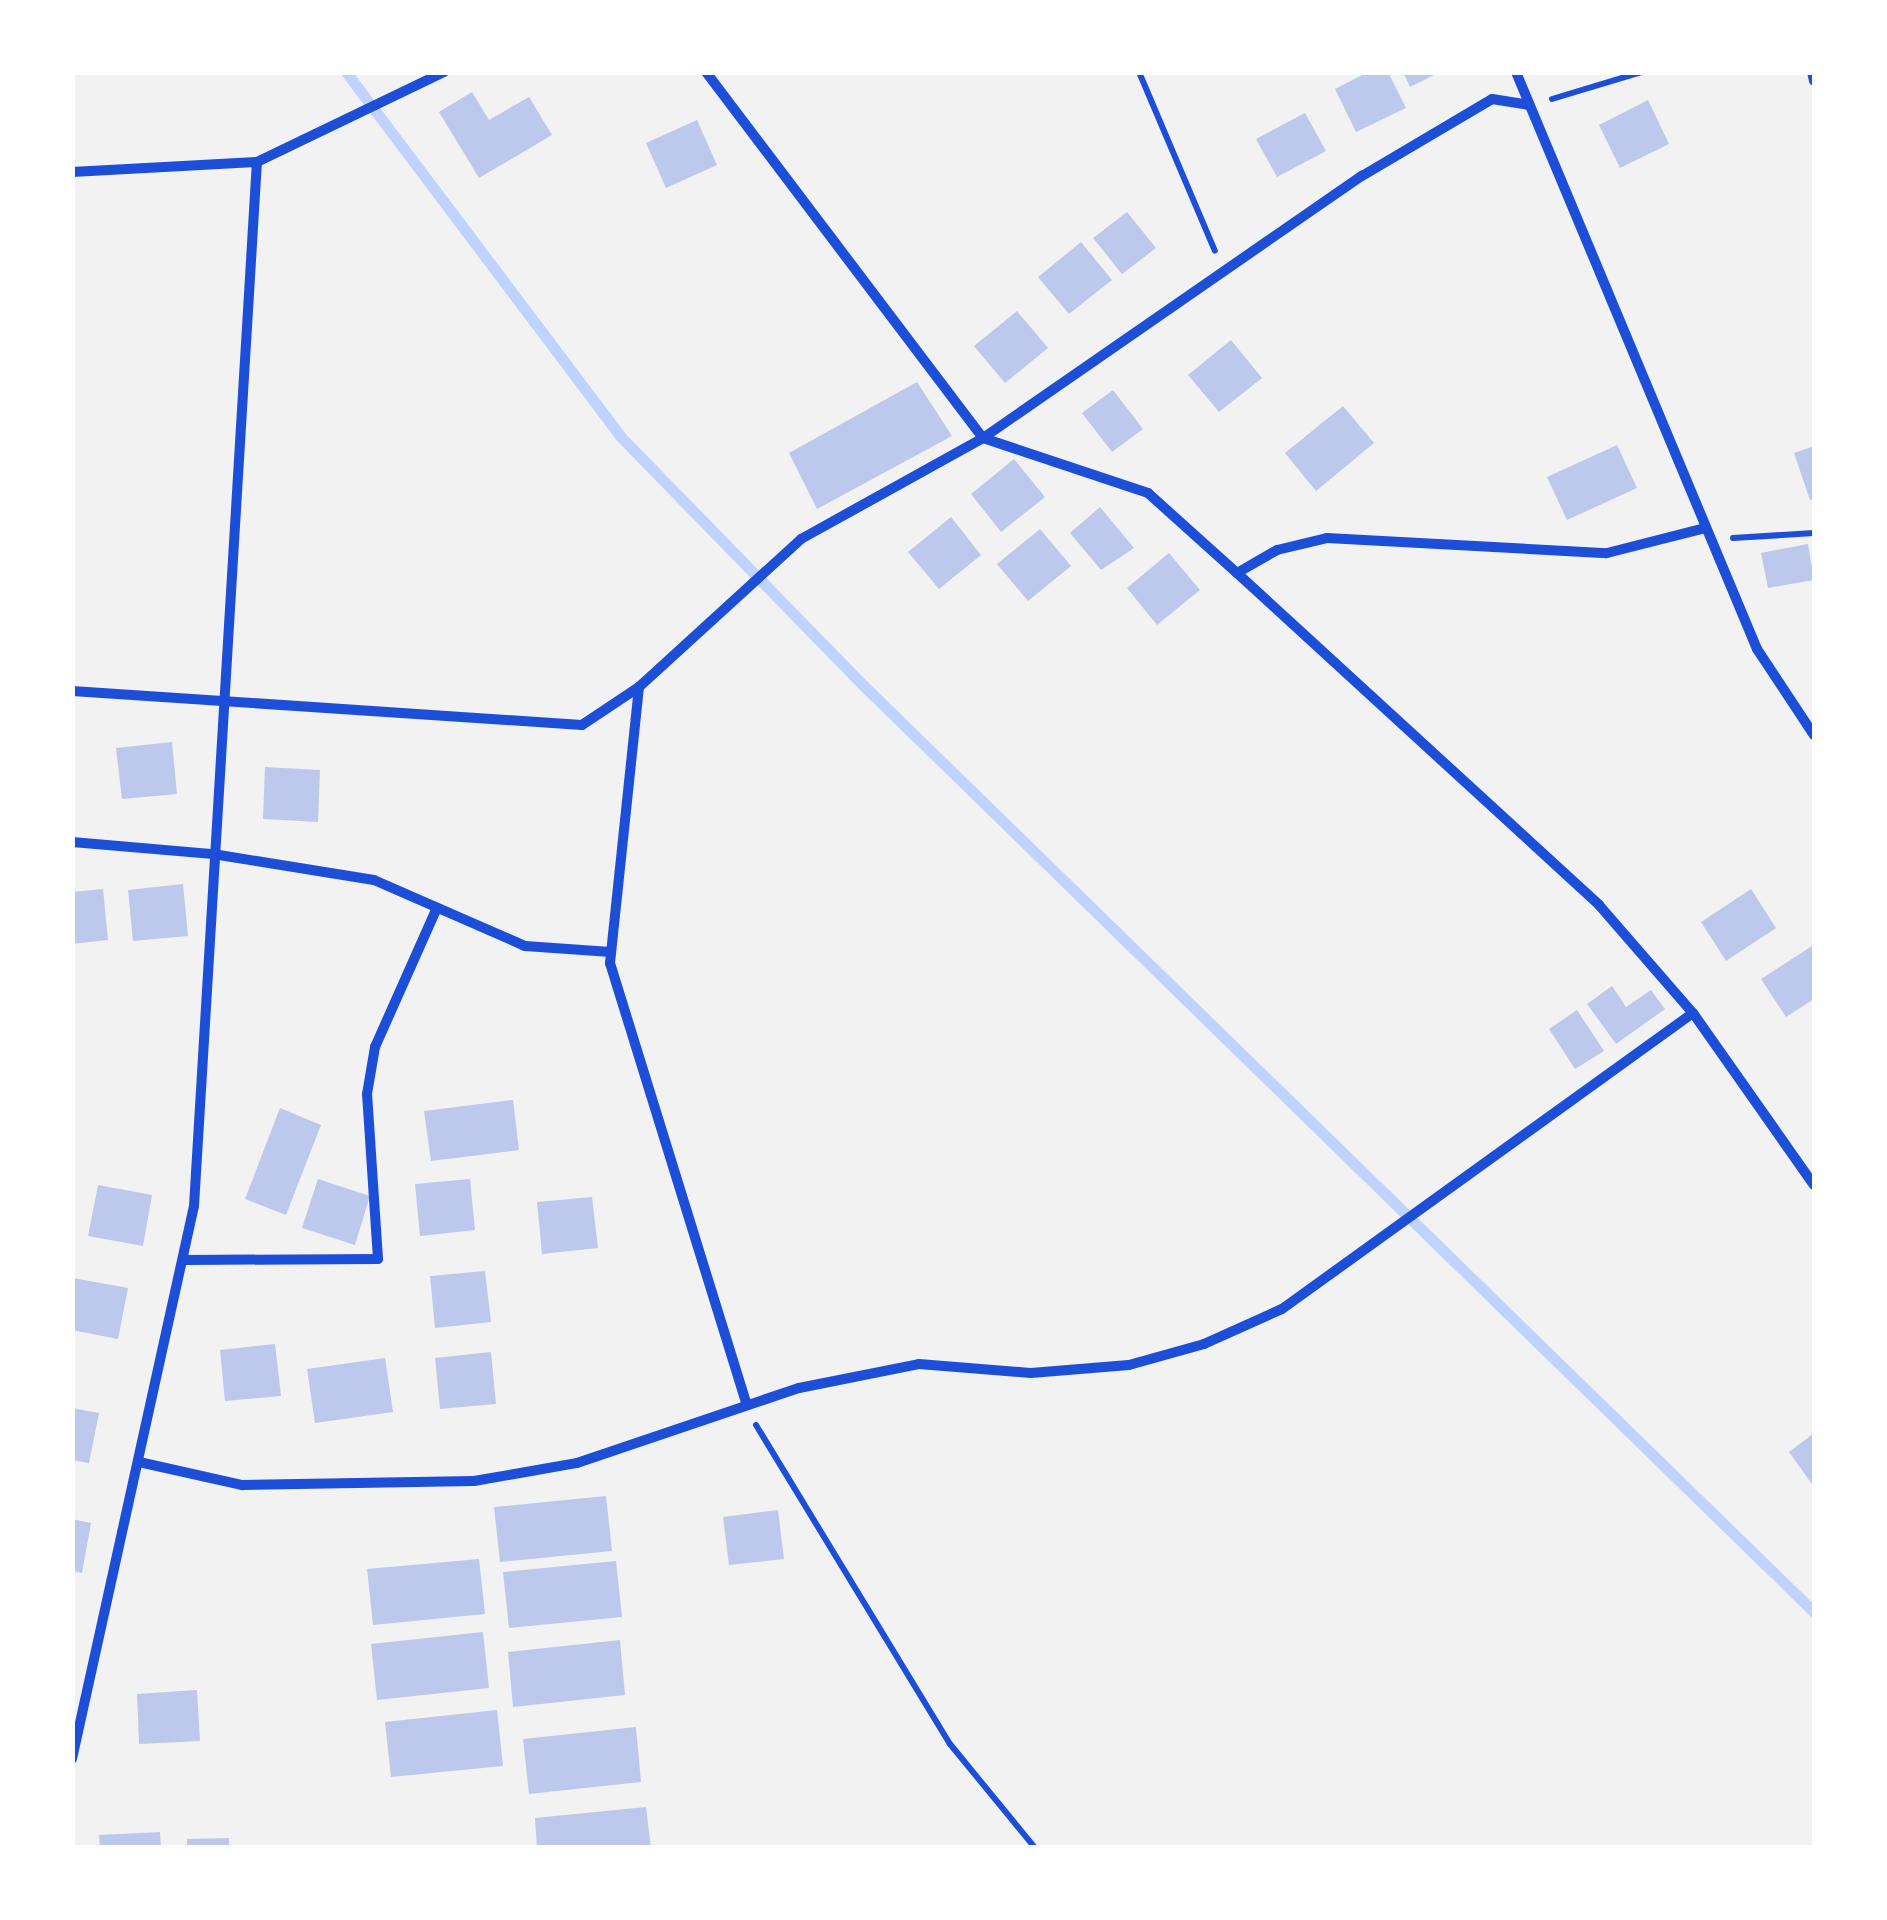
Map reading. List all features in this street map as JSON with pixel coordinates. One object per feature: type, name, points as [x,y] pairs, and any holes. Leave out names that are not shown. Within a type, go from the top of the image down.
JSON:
[{"type":"street","points":[[72,172],[257,162],[354,120],[444,72]]},
{"type":"street","points":[[706,72],[983,438],[1148,493],[1237,573],[1544,852],[1693,1013],[1814,1185]]},
{"type":"street","points":[[1516,72],[1757,649],[1814,735]]},
{"type":"street","points":[[1812,72],[1814,81]]},
{"type":"street","points":[[72,691],[582,725],[639,687],[786,552],[983,438],[1362,176],[1492,100],[1530,105]]},
{"type":"street","points":[[72,1760],[194,1206],[257,162]]},
{"type":"street","points":[[1237,573],[1277,550],[1327,538],[1607,553],[1705,528]]},
{"type":"street","points":[[639,687],[611,952],[628,1028],[747,1405]]},
{"type":"street","points":[[72,842],[213,854],[374,880],[525,946],[611,952]]},
{"type":"street","points":[[184,1260],[378,1259],[367,1094],[374,1048],[437,908]]},
{"type":"street","points":[[140,1462],[242,1485],[474,1481],[578,1462],[747,1405],[918,1364],[1030,1373],[1148,1360],[1204,1344],[1282,1308],[1376,1236],[1693,1013]]},
{"type":"path","points":[[1139,72],[1224,270]]},
{"type":"path","points":[[1530,105],[1642,72]]},
{"type":"path","points":[[1705,528],[1723,539],[1814,533]]},
{"type":"path","points":[[747,1405],[950,1744],[1035,1848]]},
{"type":"building","points":[[1368,72],[1388,72],[1406,108],[1356,132],[1335,89]]},
{"type":"building","points":[[1403,72],[1440,72],[1410,87]]},
{"type":"building","points":[[472,92],[489,120],[529,97],[552,135],[479,178],[439,112]]},
{"type":"building","points":[[1648,100],[1669,144],[1620,168],[1599,125]]},
{"type":"building","points":[[1305,113],[1326,151],[1277,177],[1256,139]]},
{"type":"building","points":[[697,120],[717,165],[666,188],[646,143]]},
{"type":"building","points":[[1127,212],[1156,248],[1122,274],[1093,238]]},
{"type":"building","points":[[1081,242],[1112,280],[1069,314],[1038,277]]},
{"type":"building","points":[[1017,311],[1048,348],[1005,383],[974,346]]},
{"type":"building","points":[[1231,340],[1262,378],[1219,412],[1188,375]]},
{"type":"building","points":[[917,382],[952,436],[817,509],[789,453]]},
{"type":"building","points":[[1113,390],[1143,429],[1112,452],[1082,413]]},
{"type":"building","points":[[1343,406],[1374,443],[1316,491],[1285,453]]},
{"type":"building","points":[[1617,445],[1637,488],[1567,520],[1547,477]]},
{"type":"building","points":[[1814,446],[1814,499],[1810,500],[1794,453]]},
{"type":"building","points":[[1014,459],[1045,497],[1001,532],[971,494]]},
{"type":"building","points":[[1100,507],[1134,548],[1101,570],[1070,533]]},
{"type":"building","points":[[951,517],[981,555],[939,589],[908,552]]},
{"type":"building","points":[[1040,529],[1071,566],[1028,601],[997,564]]},
{"type":"building","points":[[1808,544],[1814,580],[1768,588],[1761,553]]},
{"type":"building","points":[[1169,553],[1200,590],[1157,625],[1127,588]]},
{"type":"building","points":[[172,742],[177,794],[122,799],[116,748]]},
{"type":"building","points":[[265,767],[320,770],[318,822],[263,819]]},
{"type":"building","points":[[183,884],[188,936],[133,941],[128,890]]},
{"type":"building","points":[[103,889],[108,940],[72,944],[72,892]]},
{"type":"building","points":[[1751,889],[1776,928],[1726,961],[1701,922]]},
{"type":"building","points":[[1812,946],[1814,999],[1786,1017],[1761,979]]},
{"type":"building","points":[[1612,986],[1626,1007],[1651,990],[1665,1009],[1616,1044],[1587,1004]]},
{"type":"building","points":[[1577,1010],[1604,1051],[1575,1069],[1549,1029]]},
{"type":"building","points":[[513,1100],[519,1150],[431,1161],[424,1111]]},
{"type":"building","points":[[280,1108],[321,1125],[286,1215],[245,1199]]},
{"type":"building","points":[[318,1179],[370,1196],[355,1245],[302,1228]]},
{"type":"building","points":[[470,1179],[475,1230],[420,1236],[415,1184]]},
{"type":"building","points":[[98,1185],[152,1195],[143,1246],[88,1236]]},
{"type":"building","points":[[592,1197],[598,1248],[542,1254],[537,1202]]},
{"type":"building","points":[[485,1271],[491,1322],[435,1328],[430,1276]]},
{"type":"building","points":[[73,1278],[128,1288],[118,1339],[72,1330]]},
{"type":"building","points":[[275,1344],[281,1396],[225,1401],[220,1350]]},
{"type":"building","points":[[491,1352],[496,1404],[440,1409],[435,1358]]},
{"type":"building","points":[[385,1358],[393,1412],[315,1423],[307,1369]]},
{"type":"building","points":[[72,1408],[99,1413],[89,1463],[72,1460]]},
{"type":"building","points":[[1814,1433],[1814,1487],[1789,1452]]},
{"type":"building","points":[[606,1496],[612,1551],[500,1562],[494,1507]]},
{"type":"building","points":[[778,1510],[784,1559],[729,1565],[723,1517]]},
{"type":"building","points":[[72,1519],[91,1523],[82,1573],[72,1571]]},
{"type":"building","points":[[479,1559],[485,1614],[373,1625],[367,1569]]},
{"type":"building","points":[[616,1561],[622,1617],[509,1628],[503,1572]]},
{"type":"building","points":[[483,1632],[489,1688],[377,1700],[371,1644]]},
{"type":"building","points":[[620,1640],[625,1695],[513,1707],[508,1652]]},
{"type":"building","points":[[197,1690],[200,1741],[139,1744],[137,1694]]},
{"type":"building","points":[[497,1710],[503,1766],[391,1777],[385,1722]]},
{"type":"building","points":[[636,1727],[641,1782],[529,1794],[523,1739]]},
{"type":"building","points":[[646,1807],[651,1848],[537,1848],[535,1818]]},
{"type":"building","points":[[160,1832],[161,1848],[100,1848],[99,1835]]},
{"type":"building","points":[[229,1838],[229,1848],[187,1848],[187,1839]]},
{"type":"waterway","points":[[346,72],[620,436],[863,685],[1814,1612]]}]
